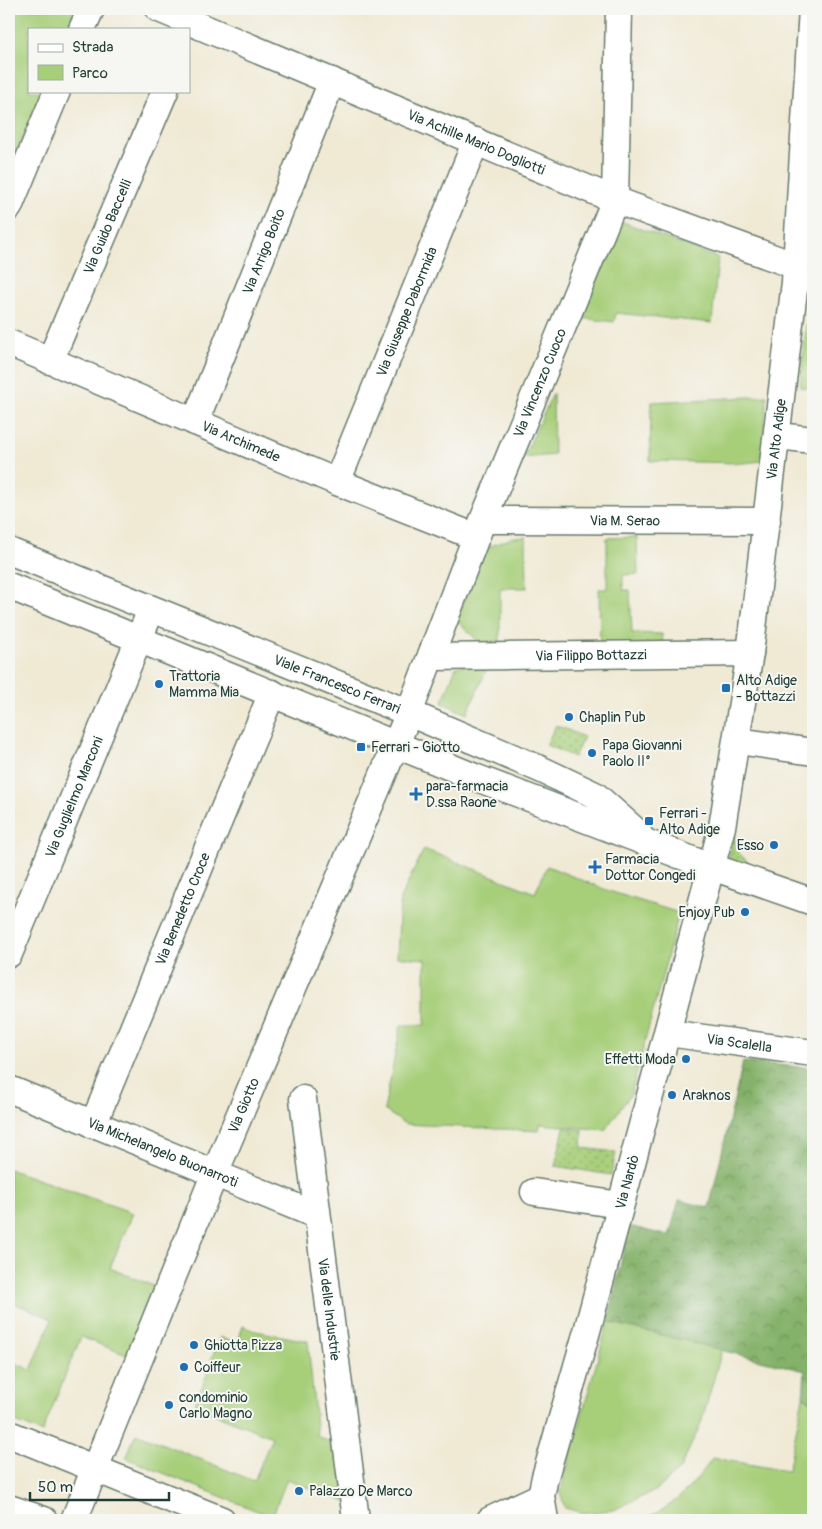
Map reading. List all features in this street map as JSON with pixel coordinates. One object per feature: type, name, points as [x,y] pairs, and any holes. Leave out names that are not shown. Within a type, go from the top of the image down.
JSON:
[{"type":"street","points":[[82,28],[91,9]]},
{"type":"street","name":"Via Achille Mario Dogliotti","points":[[159,9],[188,28]]},
{"type":"street","name":"Via Vincenzo Cuoco","points":[[396,744],[432,658],[480,528],[615,200],[619,9]]},
{"type":"street","name":"Via Alto Adige","points":[[712,867],[722,827],[738,741],[778,436],[802,278],[806,88],[812,9]]},
{"type":"street","name":"Via Achille Mario Dogliotti","points":[[191,30],[332,81],[802,278]]},
{"type":"street","name":"Via Arrigo Boito","points":[[194,422],[332,81]]},
{"type":"street","points":[[9,207],[57,92]]},
{"type":"street","name":"Via Guido Baccelli","points":[[50,361],[165,92]]},
{"type":"street","name":"Via Giuseppe Dabormida","points":[[337,482],[476,141]]},
{"type":"street","name":"Via Archimede","points":[[9,344],[337,482],[480,528]]},
{"type":"street","points":[[778,436],[813,440]]},
{"type":"street","name":"Via M. Serao","points":[[480,528],[767,521]]},
{"type":"street","name":"Viale Francesco Ferrari","points":[[9,551],[410,713],[499,751],[594,795],[649,842]]},
{"type":"street","name":"Viale Francesco Ferrari","points":[[9,586],[583,819],[813,902]]},
{"type":"street","name":"Via Guglielmo Marconi","points":[[9,954],[151,609]]},
{"type":"street","name":"Via Filippo Bottazzi","points":[[432,658],[750,653]]},
{"type":"street","name":"Via Benedetto Croce","points":[[93,1125],[272,693]]},
{"type":"street","points":[[738,741],[813,752]]},
{"type":"street","name":"Via Giotto","points":[[74,1520],[215,1173],[396,744]]},
{"type":"street","name":"Via Nardò","points":[[543,1508],[620,1205],[712,867]]},
{"type":"street","name":"Via Scalella","points":[[668,1033],[813,1053]]},
{"type":"street","name":"Via Michelangelo Buonarroti","points":[[9,1089],[316,1215]]},
{"type":"street","name":"Via delle Industrie","points":[[303,1099],[316,1215],[356,1520]]},
{"type":"street","points":[[534,1192],[620,1205]]},
{"type":"street","points":[[9,1434],[94,1468],[190,1514],[222,1520]]},
{"type":"street","points":[[9,1508],[44,1520]]},
{"type":"street","points":[[490,1520],[543,1508]]},
{"type":"green space","points":[[9,9],[76,9],[68,28],[28,28],[28,92],[42,92],[9,171]]},
{"type":"green space","points":[[623,222],[718,258],[712,323],[616,313],[614,322],[580,318]]},
{"type":"green space","points":[[809,299],[813,299],[813,389],[800,387]]},
{"type":"green space","points":[[553,394],[554,455],[523,458]]},
{"type":"green space","points":[[767,396],[762,461],[743,463],[650,461],[651,402]]},
{"type":"green space","points":[[526,537],[527,588],[500,588],[500,646],[483,646],[456,620],[483,549],[512,538]]},
{"type":"green space","points":[[637,537],[638,574],[623,575],[623,590],[630,590],[632,633],[662,634],[663,644],[600,645],[599,589],[607,589],[607,538]]},
{"type":"green space","points":[[490,662],[467,714],[442,703],[456,667]]},
{"type":"green space","points":[[556,725],[584,737],[574,757],[546,745]]},
{"type":"green space","points":[[734,835],[739,853],[753,868],[728,860]]},
{"type":"green space","points":[[424,849],[535,893],[547,866],[609,891],[679,913],[631,1094],[605,1130],[540,1124],[539,1131],[405,1124],[384,1110],[401,1025],[425,1025],[425,959],[397,957],[400,899]]},
{"type":"green space","points":[[743,1062],[813,1068],[813,1402],[803,1397],[805,1371],[608,1322],[629,1226],[669,1236],[679,1200],[709,1208]]},
{"type":"green space","points":[[564,1128],[583,1130],[582,1148],[616,1152],[611,1175],[555,1166]]},
{"type":"green space","points":[[9,1169],[133,1213],[110,1268],[156,1287],[129,1356],[81,1337],[42,1433],[9,1419],[9,1370],[12,1362],[31,1370],[52,1319],[9,1301]]},
{"type":"green space","points":[[608,1322],[722,1350],[701,1424],[680,1469],[657,1490],[613,1510],[584,1513],[565,1508],[560,1493]]},
{"type":"green space","points":[[243,1326],[256,1331],[308,1341],[317,1436],[338,1446],[346,1502],[287,1479],[272,1517],[126,1458],[136,1433],[254,1481],[272,1437],[194,1406],[210,1367],[216,1370],[218,1363],[211,1360],[220,1337],[237,1344]]},
{"type":"green space","points":[[803,1397],[813,1402],[813,1520],[640,1520],[664,1509],[682,1495],[713,1458],[788,1471]]},
{"type":"place","name":"Trattoria Mamma Mia","points":[[159,684]]},
{"type":"place","name":"Alto Adige - Bottazzi","points":[[726,688]]},
{"type":"place","name":"Chaplin Pub","points":[[569,717]]},
{"type":"place","name":"Ferrari - Giotto","points":[[361,747]]},
{"type":"place","name":"Papa Giovanni Paolo II°","points":[[592,753]]},
{"type":"place","name":"para-farmacia D.ssa Raone","points":[[416,794]]},
{"type":"place","name":"Ferrari - Alto Adige","points":[[649,821]]},
{"type":"place","name":"Esso","points":[[774,845]]},
{"type":"place","name":"Farmacia Dottor Congedi","points":[[595,867]]},
{"type":"place","name":"Enjoy Pub","points":[[745,912]]},
{"type":"place","name":"Effetti Moda","points":[[686,1059]]},
{"type":"place","name":"Araknos","points":[[672,1095]]},
{"type":"place","name":"Ghiotta Pizza","points":[[194,1345]]},
{"type":"place","name":"Coiffeur","points":[[184,1367]]},
{"type":"place","name":"condominio Carlo Magno","points":[[169,1405]]},
{"type":"place","name":"Palazzo De Marco","points":[[299,1491]]}]
